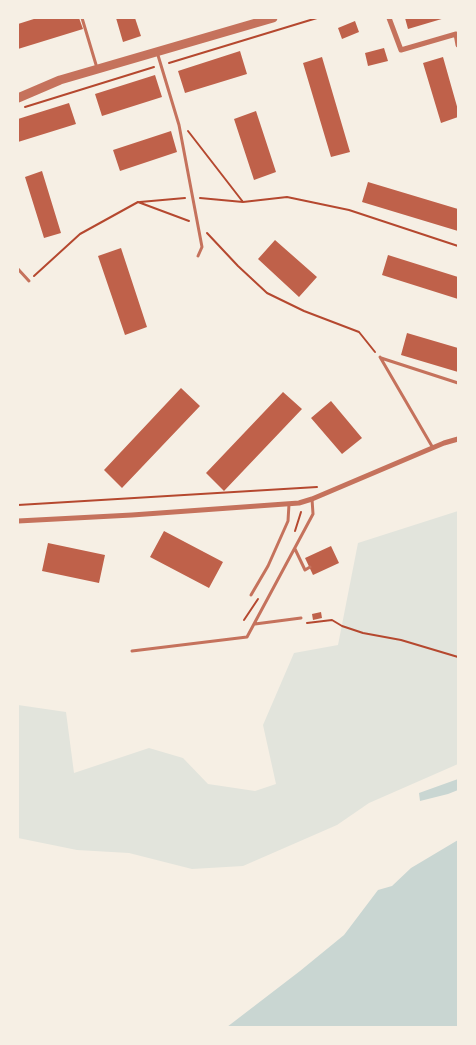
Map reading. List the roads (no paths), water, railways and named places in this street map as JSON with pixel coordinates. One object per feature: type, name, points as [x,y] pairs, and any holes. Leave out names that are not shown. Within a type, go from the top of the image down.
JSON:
[{"type":"street","points":[[18,98],[60,80],[273,18]]},
{"type":"street","points":[[389,18],[401,50],[457,33],[458,45]]},
{"type":"street","points":[[18,522],[299,503],[444,443],[458,439]]},
{"type":"lane","points":[[82,18],[97,69]]},
{"type":"lane","points":[[157,52],[177,117],[202,247],[198,256]]},
{"type":"lane","points":[[18,269],[29,281]]},
{"type":"lane","points":[[433,448],[380,358],[458,383]]},
{"type":"lane","points":[[132,651],[247,637],[313,514],[312,499]]},
{"type":"lane","points":[[251,595],[268,566],[288,521],[289,504]]},
{"type":"lane","points":[[295,548],[305,570],[310,567]]},
{"type":"lane","points":[[255,624],[301,618]]}]
